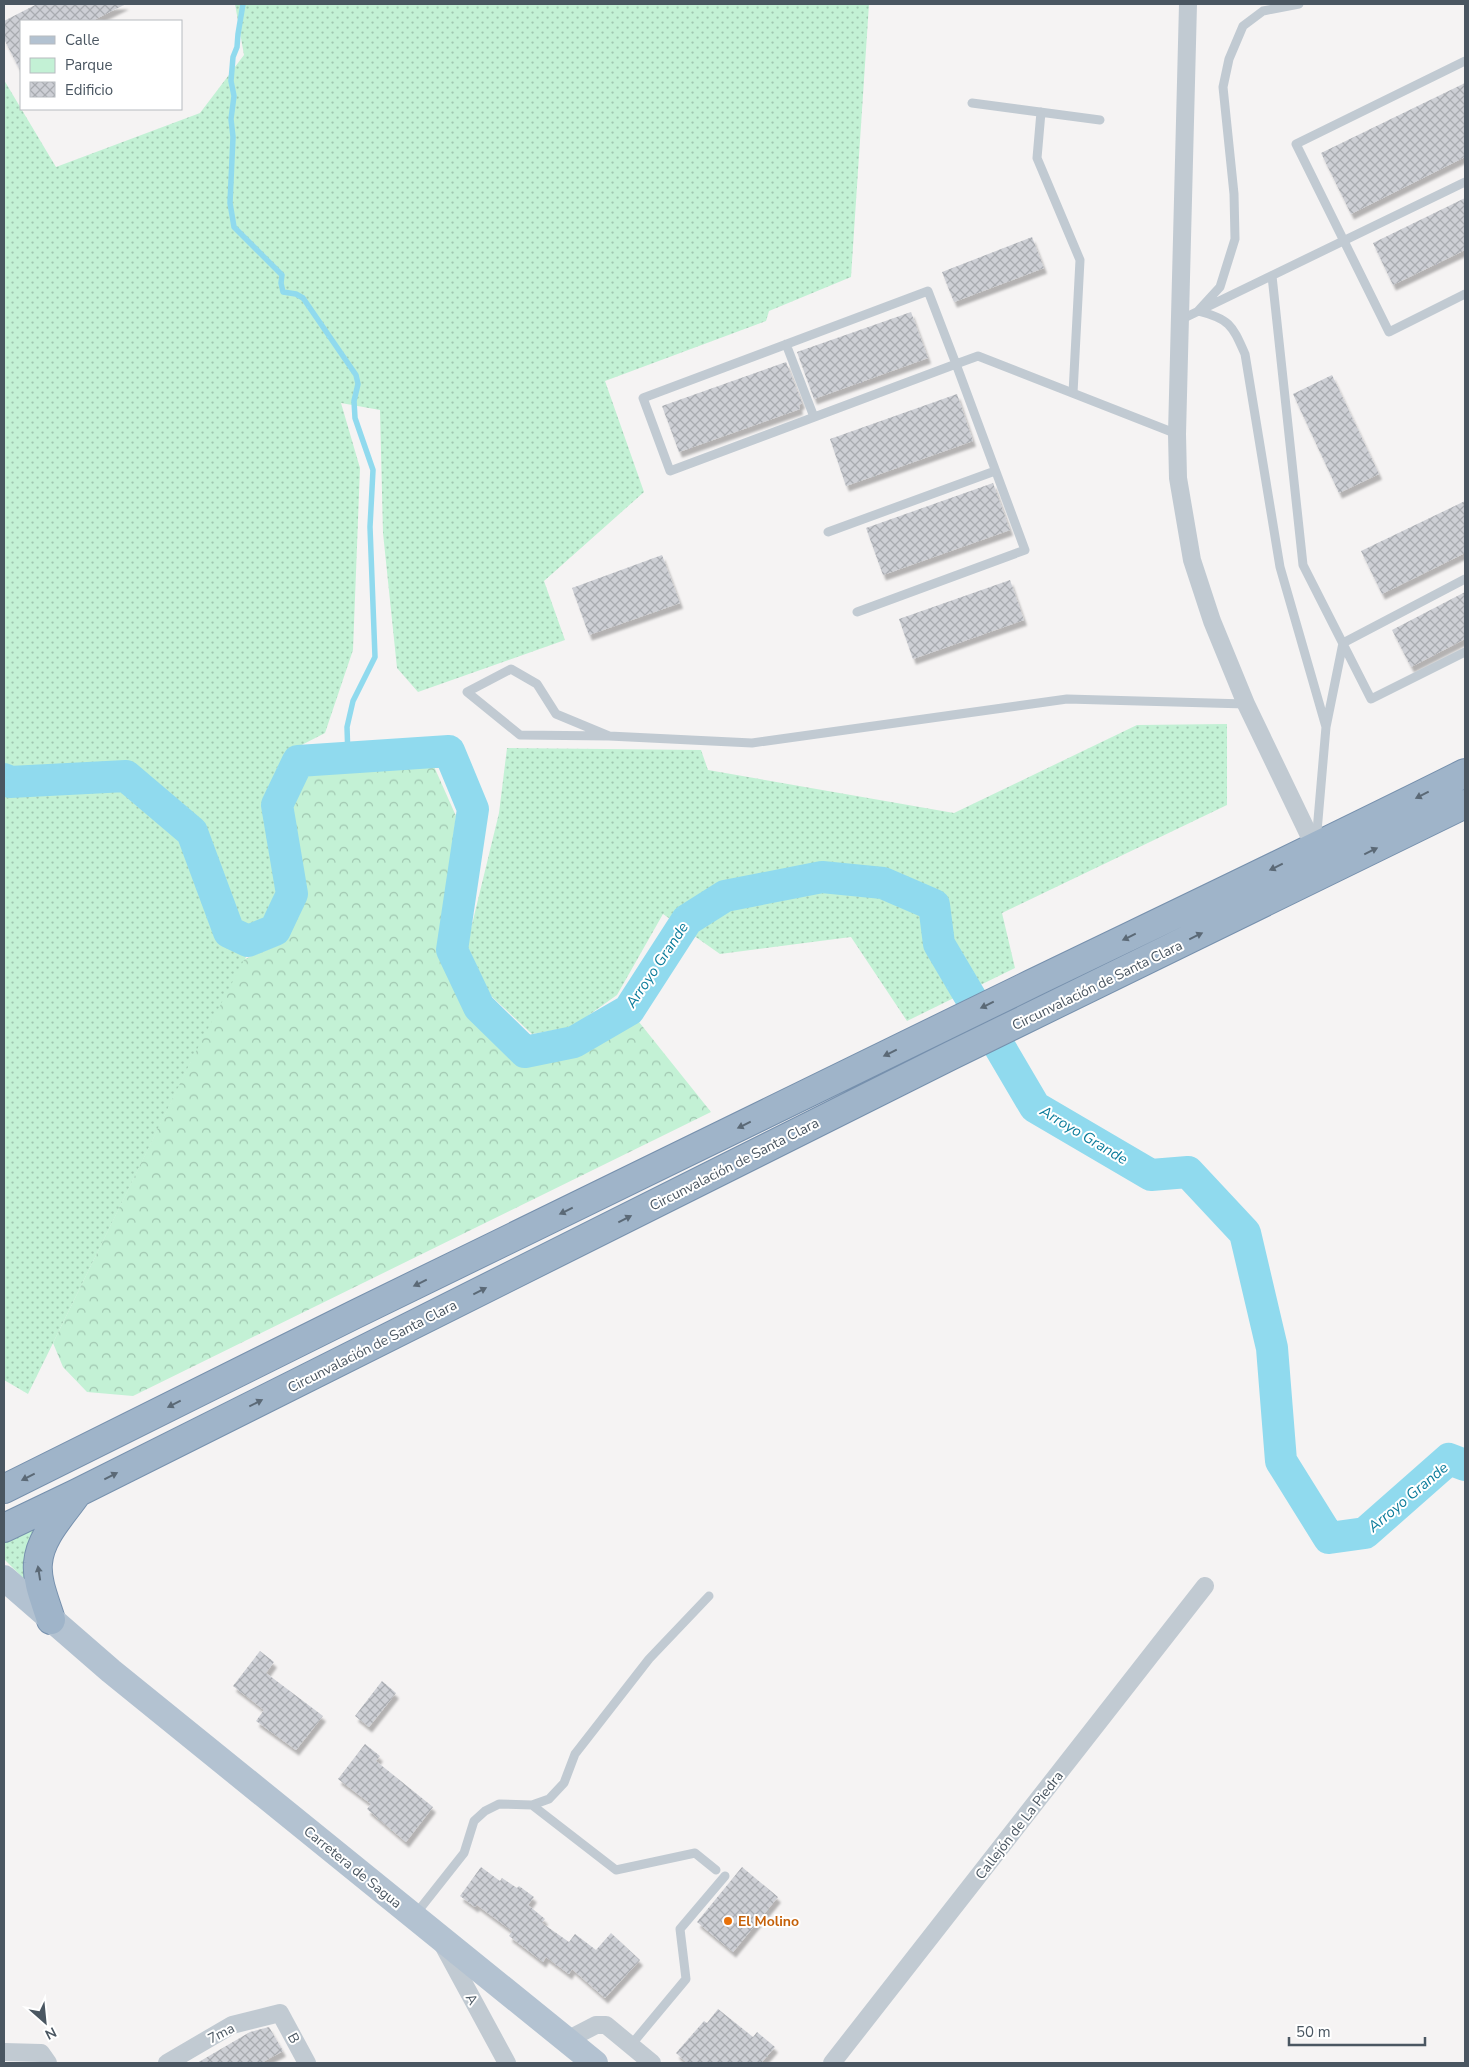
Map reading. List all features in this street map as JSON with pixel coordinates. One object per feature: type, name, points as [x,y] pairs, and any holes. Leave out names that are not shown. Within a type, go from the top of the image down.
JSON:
[{"type":"highway","name":"Circunvalación de Santa Clara","points":[[4,1489],[933,1032],[1315,848],[1465,773]]},
{"type":"highway","name":"Circunvalación de Santa Clara","points":[[4,1528],[950,1056],[1465,804]]},
{"type":"highway","points":[[51,1620],[42,1590],[38,1563],[44,1541],[77,1493]]},
{"type":"main road","name":"Carretera de Sagua","points":[[4,1578],[111,1670],[595,2063]]},
{"type":"main road","name":"Carretera de Sagua","points":[[4,1601],[111,1670]]},
{"type":"street","points":[[1188,4],[1177,434],[1178,478],[1192,560],[1212,621],[1246,704],[1328,872]]},
{"type":"street","name":"Callejón de La Piedra","points":[[832,2063],[1206,1586]]},
{"type":"street","name":"A","points":[[436,1934],[508,2063]]},
{"type":"street","name":"7ma","points":[[167,2063],[232,2025],[280,2013]]},
{"type":"street","name":"B","points":[[280,2013],[308,2063]]},
{"type":"street","points":[[566,2040],[596,2025],[606,2025],[652,2063]]},
{"type":"street","points":[[4,2052],[44,2058]]},
{"type":"lane","points":[[1198,311],[1220,287],[1235,239],[1234,194],[1223,87],[1230,59],[1243,26],[1263,11],[1299,4]]},
{"type":"lane","points":[[1465,61],[1296,144],[1389,332],[1465,294]]},
{"type":"lane","points":[[972,103],[1100,120]]},
{"type":"lane","points":[[1041,112],[1037,158],[1080,260],[1073,393]]},
{"type":"lane","points":[[1180,320],[1465,182]]},
{"type":"lane","points":[[1272,276],[1303,565],[1371,699],[1465,652]]},
{"type":"lane","points":[[857,612],[1025,550],[956,364],[928,291],[643,398],[670,471],[814,417],[956,364],[978,356],[1177,434]]},
{"type":"lane","points":[[1198,311],[1216,315],[1233,326],[1245,354],[1280,567],[1326,727]]},
{"type":"lane","points":[[786,344],[814,417]]},
{"type":"lane","points":[[828,532],[995,471]]},
{"type":"lane","points":[[1343,643],[1465,580]]},
{"type":"lane","points":[[1315,848],[1326,727],[1343,643]]},
{"type":"lane","points":[[608,736],[556,714],[537,684],[511,669],[467,692],[520,735],[608,736],[752,743],[1067,699],[1246,704]]},
{"type":"lane","points":[[414,1916],[464,1853],[474,1821],[485,1811],[499,1804],[532,1805],[549,1799],[564,1783],[576,1754],[649,1659],[709,1596]]},
{"type":"lane","points":[[532,1805],[616,1870],[695,1853],[716,1870]]},
{"type":"lane","points":[[631,2045],[686,1979],[680,1929],[724,1876]]},
{"type":"green space","points":[[235,4],[869,4],[851,277],[769,311],[766,321],[605,381],[644,492],[544,581],[565,640],[418,692],[397,668],[383,533],[380,410],[341,403],[360,468],[353,650],[325,733],[288,752],[264,821],[280,893],[245,959],[282,944],[191,1062],[28,1394],[4,1380],[4,80],[20,107],[20,110],[22,110],[56,167],[200,113],[244,55]]},
{"type":"green space","points":[[1227,724],[1227,805],[1002,913],[1015,968],[907,1021],[851,937],[720,954],[663,914],[617,995],[572,1027],[532,1034],[490,995],[467,945],[499,813],[507,748],[701,750],[708,770],[954,813],[1137,725]]},
{"type":"green space","points":[[432,762],[456,816],[439,949],[468,1010],[518,1062],[582,1050],[635,1017],[711,1112],[133,1396],[87,1392],[63,1367],[53,1343],[191,1061],[244,960],[282,944],[302,901],[290,807],[308,771]]},
{"type":"green space","points":[[46,1517],[27,1554],[25,1580],[4,1559],[4,1538]]},
{"type":"building","points":[[37,4],[126,4],[94,20],[20,20],[20,70],[4,39],[4,21]]},
{"type":"building","points":[[1465,83],[1465,157],[1351,214],[1321,153]]},
{"type":"building","points":[[1465,198],[1465,250],[1393,285],[1373,243]]},
{"type":"building","points":[[1032,237],[1044,268],[954,302],[942,272]]},
{"type":"building","points":[[911,312],[928,358],[814,399],[797,352]]},
{"type":"building","points":[[786,362],[802,403],[799,405],[800,409],[679,452],[662,406]]},
{"type":"building","points":[[1332,375],[1379,474],[1339,493],[1293,394]]},
{"type":"building","points":[[957,394],[973,441],[846,486],[830,439]]},
{"type":"building","points":[[993,483],[1010,530],[883,575],[866,528]]},
{"type":"building","points":[[1465,501],[1465,553],[1382,594],[1361,551]]},
{"type":"building","points":[[662,555],[680,603],[589,635],[572,588]]},
{"type":"building","points":[[1010,580],[1024,620],[913,659],[899,619]]},
{"type":"building","points":[[1465,592],[1465,639],[1411,667],[1392,630]]},
{"type":"building","points":[[260,1651],[274,1662],[266,1673],[323,1716],[296,1750],[256,1721],[264,1710],[233,1686]]},
{"type":"building","points":[[382,1681],[396,1693],[369,1727],[355,1716]]},
{"type":"building","points":[[365,1744],[380,1756],[376,1761],[433,1807],[406,1842],[367,1809],[371,1804],[338,1779]]},
{"type":"building","points":[[481,1867],[500,1881],[502,1878],[517,1888],[519,1886],[534,1897],[528,1905],[545,1919],[542,1923],[569,1942],[575,1934],[596,1950],[611,1933],[640,1960],[605,1998],[572,1969],[569,1974],[546,1957],[543,1962],[509,1936],[512,1931],[477,1905],[475,1907],[460,1896]]},
{"type":"building","points":[[742,1867],[778,1897],[733,1952],[697,1922]]},
{"type":"building","points":[[718,2009],[753,2037],[757,2032],[775,2047],[761,2063],[687,2063],[676,2053],[704,2021],[707,2023]]},
{"type":"building","points":[[269,2027],[283,2051],[261,2063],[197,2063],[250,2032]]},
{"type":"waterway","points":[[243,4],[237,47],[233,57],[231,81],[234,96],[231,119],[233,137],[230,203],[234,227],[282,275],[283,292],[296,294],[303,298],[356,375],[358,384],[354,401],[355,418],[373,470],[370,527],[375,657],[353,701],[347,727],[348,757]]},
{"type":"waterway","name":"Arroyo Grande","points":[[4,779],[10,782],[126,776],[192,832],[229,932],[248,941],[275,930],[292,894],[277,805],[298,761],[449,751],[473,809],[452,950],[479,1007],[525,1052],[574,1042],[629,1010],[687,920],[725,896],[822,877],[883,883],[934,905],[939,944],[1035,1107],[1151,1175],[1188,1172],[1245,1233],[1272,1348],[1281,1461],[1329,1538],[1365,1533],[1449,1459],[1465,1465]]},
{"type":"place","name":"El Molino","points":[[728,1921]]}]
